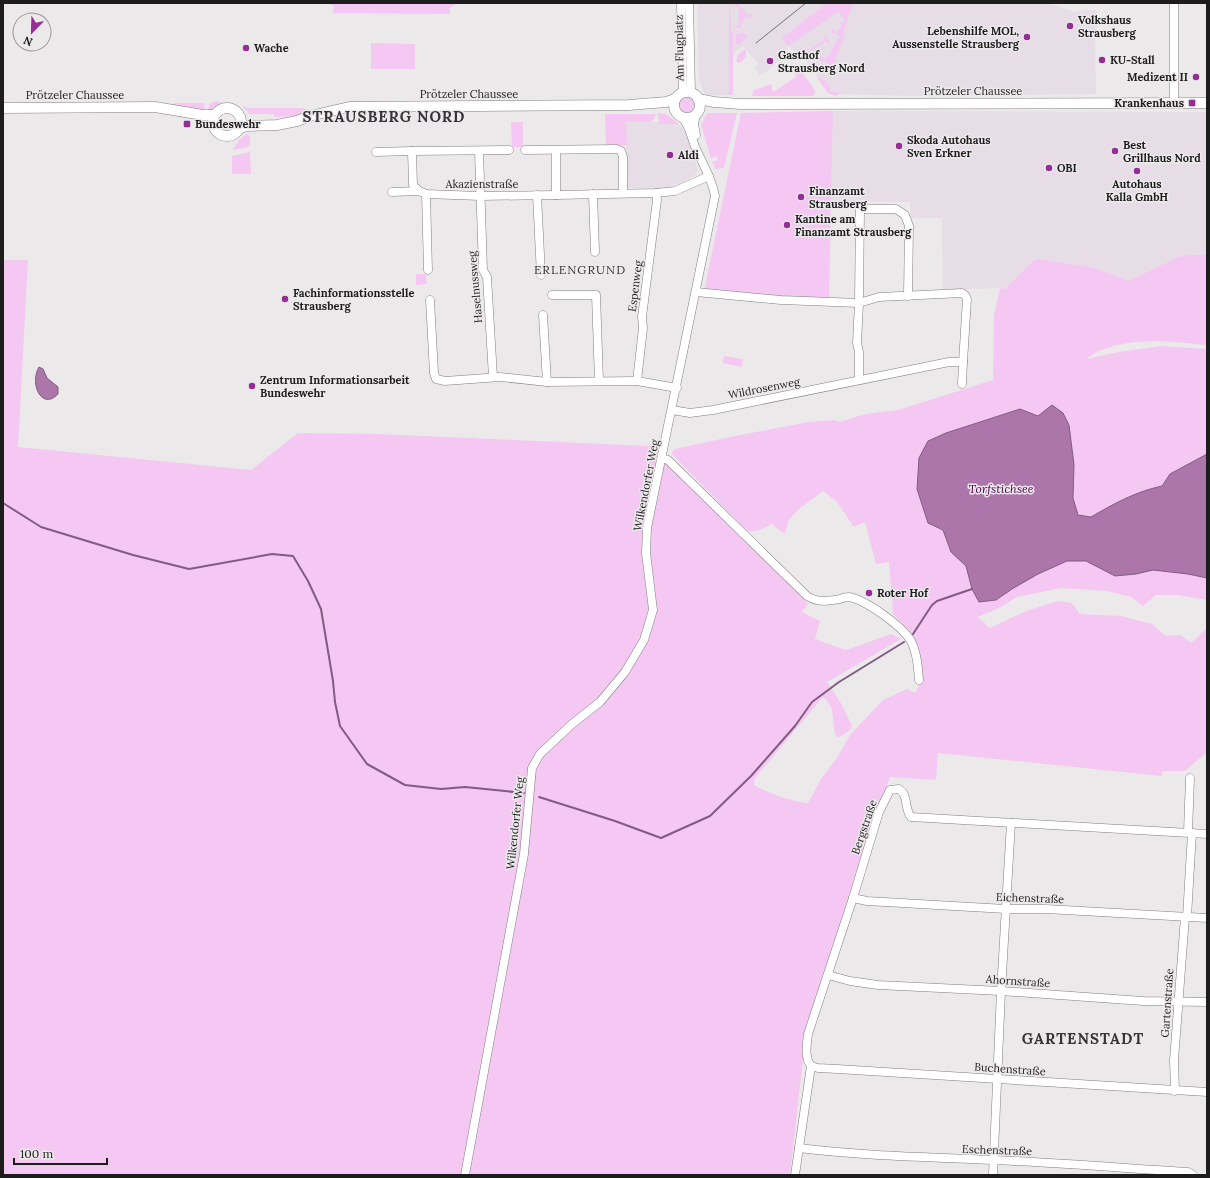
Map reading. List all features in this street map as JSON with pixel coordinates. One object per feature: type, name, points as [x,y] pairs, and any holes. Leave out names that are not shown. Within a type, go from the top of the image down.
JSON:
[{"type":"main road","points":[[678,113],[674,105],[675,99],[679,94],[691,95],[700,104],[697,112]]},
{"type":"main road","name":"Prötzeler Chaussee","points":[[691,95],[714,102],[740,104],[1207,103]]},
{"type":"main road","name":"Prötzeler Chaussee","points":[[3,108],[155,107],[203,115],[213,121],[218,133],[224,136],[234,134],[239,129],[248,126],[289,123],[336,109],[354,106],[629,105],[666,102],[675,99]]},
{"type":"main road","name":"Prötzeler Chaussee","points":[[629,105],[664,108],[689,117],[697,112],[714,107],[740,104]]},
{"type":"main road","name":"Prötzeler Chaussee","points":[[213,121],[221,108],[227,107],[234,110],[246,119],[310,116]]},
{"type":"main road","points":[[239,129],[241,122],[240,116]]},
{"type":"street","name":"Am Flugplatz","points":[[682,3],[691,95]]},
{"type":"street","name":"Am Flugplatz","points":[[689,3],[691,95]]},
{"type":"street","points":[[1174,3],[1174,103]]},
{"type":"street","name":"Wilkendorfer Weg","points":[[697,112],[694,127],[703,161]]},
{"type":"street","name":"Wilkendorfer Weg","points":[[465,1175],[524,854],[532,768],[540,754],[572,724],[600,702],[625,672],[644,640],[653,610],[646,553],[647,528],[714,203],[714,190],[703,161],[696,148],[688,125],[678,113]]},
{"type":"street","points":[[525,150],[617,149],[621,151],[623,157],[623,193]]},
{"type":"street","points":[[376,152],[509,150]]},
{"type":"street","points":[[556,150],[556,195]]},
{"type":"street","points":[[412,151],[413,185],[423,193],[428,270]]},
{"type":"street","name":"Haselnussweg","points":[[479,151],[484,270],[487,277],[493,377]]},
{"type":"street","name":"Akazienstraße","points":[[392,192],[480,196],[656,193],[675,191],[709,176]]},
{"type":"street","name":"Espenweg","points":[[637,381],[643,328],[642,317],[656,207],[656,193]]},
{"type":"street","points":[[592,194],[595,252]]},
{"type":"street","points":[[537,195],[541,275]]},
{"type":"street","points":[[860,380],[859,352],[856,343],[859,303],[860,209],[896,209],[905,215],[909,226],[908,296]]},
{"type":"street","points":[[696,292],[788,300],[859,303],[879,297],[965,294],[967,299],[962,384]]},
{"type":"street","points":[[552,295],[596,295],[599,381]]},
{"type":"street","points":[[430,300],[434,374],[436,379],[445,381],[493,377],[548,382],[637,381],[677,388]]},
{"type":"street","points":[[544,315],[548,382]]},
{"type":"street","name":"Wildrosenweg","points":[[672,410],[690,413],[949,362],[963,362]]},
{"type":"street","points":[[662,458],[668,460],[814,601],[848,597],[865,604],[886,616],[910,640],[917,662],[919,680]]},
{"type":"street","name":"Gartenstraße","points":[[1175,1091],[1174,1060],[1186,917],[1190,832],[1190,778]]},
{"type":"street","name":"Bergstraße","points":[[795,1175],[811,1066],[807,1059],[808,1034],[853,898],[879,812],[890,790],[902,790],[909,815],[911,817],[1207,834]]},
{"type":"street","points":[[992,1175],[1011,823]]},
{"type":"street","name":"Eichenstraße","points":[[853,898],[867,901],[1006,909],[1046,909],[1207,918]]},
{"type":"street","name":"Ahornstraße","points":[[828,975],[850,981],[878,984],[1143,1001],[1207,1002]]},
{"type":"street","name":"Buchenstraße","points":[[811,1066],[1207,1092]]},
{"type":"street","name":"Eschenstraße","points":[[799,1148],[834,1152],[930,1158],[994,1160],[1188,1172],[1193,1175]]},
{"type":"shaded area","points":[[329,3],[457,3],[450,8],[450,14],[333,13],[334,6]]},
{"type":"shaded area","points":[[697,3],[827,3],[783,38],[847,3],[1048,3],[1074,12],[1097,10],[1097,38],[1095,38],[1096,94],[921,96],[829,94],[805,60],[788,46],[783,57],[765,73],[764,72],[760,75],[754,67],[758,64],[743,46],[733,54],[733,95],[710,95],[703,91],[699,79]]},
{"type":"shaded area","points":[[729,3],[731,30],[733,33],[733,95],[729,95]]},
{"type":"shaded area","points":[[735,3],[739,3],[738,4],[749,16],[752,13],[753,15],[750,19],[748,16],[741,23],[742,25],[739,28],[736,27],[736,25],[739,25],[739,7],[735,6]]},
{"type":"shaded area","points":[[827,3],[856,3],[852,6],[843,33],[845,34],[831,72],[827,71],[825,68],[829,66],[825,60],[821,62],[820,58],[821,56],[824,59],[832,53],[831,50],[840,38],[836,32],[833,34],[831,31],[833,29],[835,32],[842,27],[840,24],[845,21],[839,11],[788,46],[782,38]]},
{"type":"shaded area","points":[[743,32],[748,37],[740,44],[737,44],[736,34],[741,34]]},
{"type":"shaded area","points":[[825,35],[830,42],[828,44],[826,41],[805,55],[807,59],[805,60],[796,57],[803,52],[804,54],[825,39],[823,36]]},
{"type":"shaded area","points":[[371,43],[415,44],[415,69],[371,69]]},
{"type":"shaded area","points":[[746,50],[746,53],[743,61],[737,63],[738,55]]},
{"type":"shaded area","points":[[800,69],[814,89],[814,96],[752,96],[754,90],[771,84],[773,92],[796,77],[794,70]]},
{"type":"shaded area","points":[[817,77],[826,81],[825,83],[830,86],[830,92],[842,93],[835,96],[827,92]]},
{"type":"shaded area","points":[[687,96],[693,99],[696,105],[693,111],[687,114],[681,111],[678,105],[681,99]]},
{"type":"shaded area","points":[[216,101],[221,102],[217,108],[213,106],[215,109],[208,113],[209,104]]},
{"type":"shaded area","points":[[175,103],[203,103],[205,105],[203,113],[167,107]]},
{"type":"shaded area","points":[[242,106],[248,108],[303,108],[314,111],[296,116],[274,117],[274,114],[250,114]]},
{"type":"shaded area","points":[[833,111],[1207,112],[1207,255],[1187,255],[1178,257],[1129,281],[1094,268],[1007,289],[943,290],[942,218],[911,218],[910,202],[831,201]]},
{"type":"shaded area","points":[[833,111],[829,300],[704,291],[741,113]]},
{"type":"shaded area","points":[[658,113],[666,114],[679,124],[659,124]]},
{"type":"shaded area","points":[[708,113],[737,113],[724,168],[716,169],[712,162],[718,160],[716,156],[711,159],[701,124]]},
{"type":"shaded area","points":[[605,114],[656,114],[654,119],[650,122],[626,122],[627,145],[606,146]]},
{"type":"shaded area","points":[[511,122],[523,122],[523,147],[512,147]]},
{"type":"shaded area","points":[[626,122],[674,122],[680,126],[685,131],[698,170],[695,175],[683,182],[662,188],[627,188]]},
{"type":"shaded area","points":[[247,134],[250,136],[250,145],[248,147],[233,150],[239,140]]},
{"type":"shaded area","points":[[250,152],[251,174],[232,174],[232,156]]},
{"type":"shaded area","points":[[1187,255],[1207,255],[1207,345],[1161,341],[1129,343],[1113,346],[1099,351],[1086,359],[1119,352],[1161,346],[1207,349],[1207,454],[1170,474],[1162,486],[1125,498],[1091,517],[1078,515],[1073,498],[1074,474],[1038,416],[1020,409],[946,433],[1029,556],[1207,572],[1207,600],[1177,595],[1156,595],[1143,606],[1131,597],[1107,591],[1061,588],[1017,597],[999,608],[978,617],[990,628],[1026,611],[1058,601],[1072,603],[1080,614],[1121,616],[1152,624],[1166,636],[1180,635],[1191,643],[1207,628],[1207,752],[1185,771],[1162,771],[1162,776],[938,753],[936,780],[890,777],[878,810],[876,810],[806,1032],[790,1175],[3,1175],[3,260],[28,260],[18,447],[251,470],[298,433],[377,434],[650,446],[741,535],[808,604],[802,612],[820,621],[815,639],[846,650],[891,634],[901,639],[827,682],[842,705],[852,726],[849,731],[838,738],[835,734],[832,709],[826,699],[822,698],[755,778],[754,785],[760,788],[787,799],[808,803],[821,779],[837,758],[850,735],[883,700],[907,689],[915,693],[921,682],[915,646],[910,631],[893,614],[889,562],[876,564],[865,522],[854,527],[837,502],[823,491],[799,509],[788,521],[785,534],[772,523],[760,530],[747,531],[671,453],[675,449],[735,436],[809,422],[833,420],[840,422],[865,414],[898,410],[993,380],[994,315],[1000,288],[1007,289],[1008,286],[1033,261],[1038,259],[1094,268],[1129,281],[1178,257]]},
{"type":"shaded area","points":[[416,274],[426,274],[427,284],[416,285]]},
{"type":"shaded area","points":[[724,356],[743,359],[742,367],[723,363]]},
{"type":"water","points":[[39,367],[43,369],[47,378],[58,387],[58,394],[52,398],[47,399],[42,397],[36,387],[36,374]]},
{"type":"water","name":"Torfstichsee","points":[[1052,405],[1063,413],[1069,425],[1074,465],[1073,498],[1078,515],[1091,517],[1125,498],[1162,486],[1170,474],[1207,454],[1207,578],[1153,570],[1136,574],[1115,576],[1086,561],[1067,561],[1038,574],[996,600],[979,602],[972,589],[966,566],[951,552],[943,530],[928,523],[917,489],[919,458],[928,441],[946,433],[1020,409],[1038,416]]},
{"type":"waterway","points":[[3,503],[41,527],[133,555],[189,569],[272,554],[293,556],[308,581],[321,609],[340,726],[367,764],[405,785],[441,789],[465,787],[524,793]]},
{"type":"waterway","points":[[913,634],[932,605],[937,601],[972,589]]},
{"type":"waterway","points":[[539,797],[615,821],[661,838],[710,816],[751,776],[795,726],[812,702],[839,682],[904,642]]},
{"type":"tram line","points":[[756,43],[806,3]]},
{"type":"place","name":"Volkshaus Strausberg","points":[[1070,26]]},
{"type":"place","name":"Lebenshilfe MOL, Aussenstelle Strausberg","points":[[1027,37]]},
{"type":"place","name":"Wache","points":[[246,48]]},
{"type":"place","name":"KU-Stall","points":[[1102,60]]},
{"type":"place","name":"Gasthof Strausberg Nord","points":[[770,61]]},
{"type":"place","name":"Medizent II","points":[[1196,77]]},
{"type":"place","name":"Krankenhaus","points":[[1192,103]]},
{"type":"place","name":"Bundeswehr","points":[[187,124]]},
{"type":"place","name":"Skoda Autohaus Sven Erkner","points":[[899,146]]},
{"type":"place","name":"Best Grillhaus Nord","points":[[1115,151]]},
{"type":"place","name":"Aldi","points":[[670,155]]},
{"type":"place","name":"OBI","points":[[1049,168]]},
{"type":"place","name":"Autohaus Kalla GmbH","points":[[1137,171]]},
{"type":"place","name":"Finanzamt Strausberg","points":[[801,197]]},
{"type":"place","name":"Kantine am Finanzamt Strausberg","points":[[787,225]]},
{"type":"place","name":"Fachinformationsstelle Strausberg","points":[[285,299]]},
{"type":"place","name":"Zentrum Informationsarbeit Bundeswehr","points":[[252,386]]},
{"type":"place","name":"Roter Hof","points":[[869,593]]},
{"type":"district","name":"STRAUSBERG NORD","points":[[384,117]]},
{"type":"district","name":"ERLENGRUND","points":[[580,270]]},
{"type":"district","name":"GARTENSTADT","points":[[1083,1039]]}]
